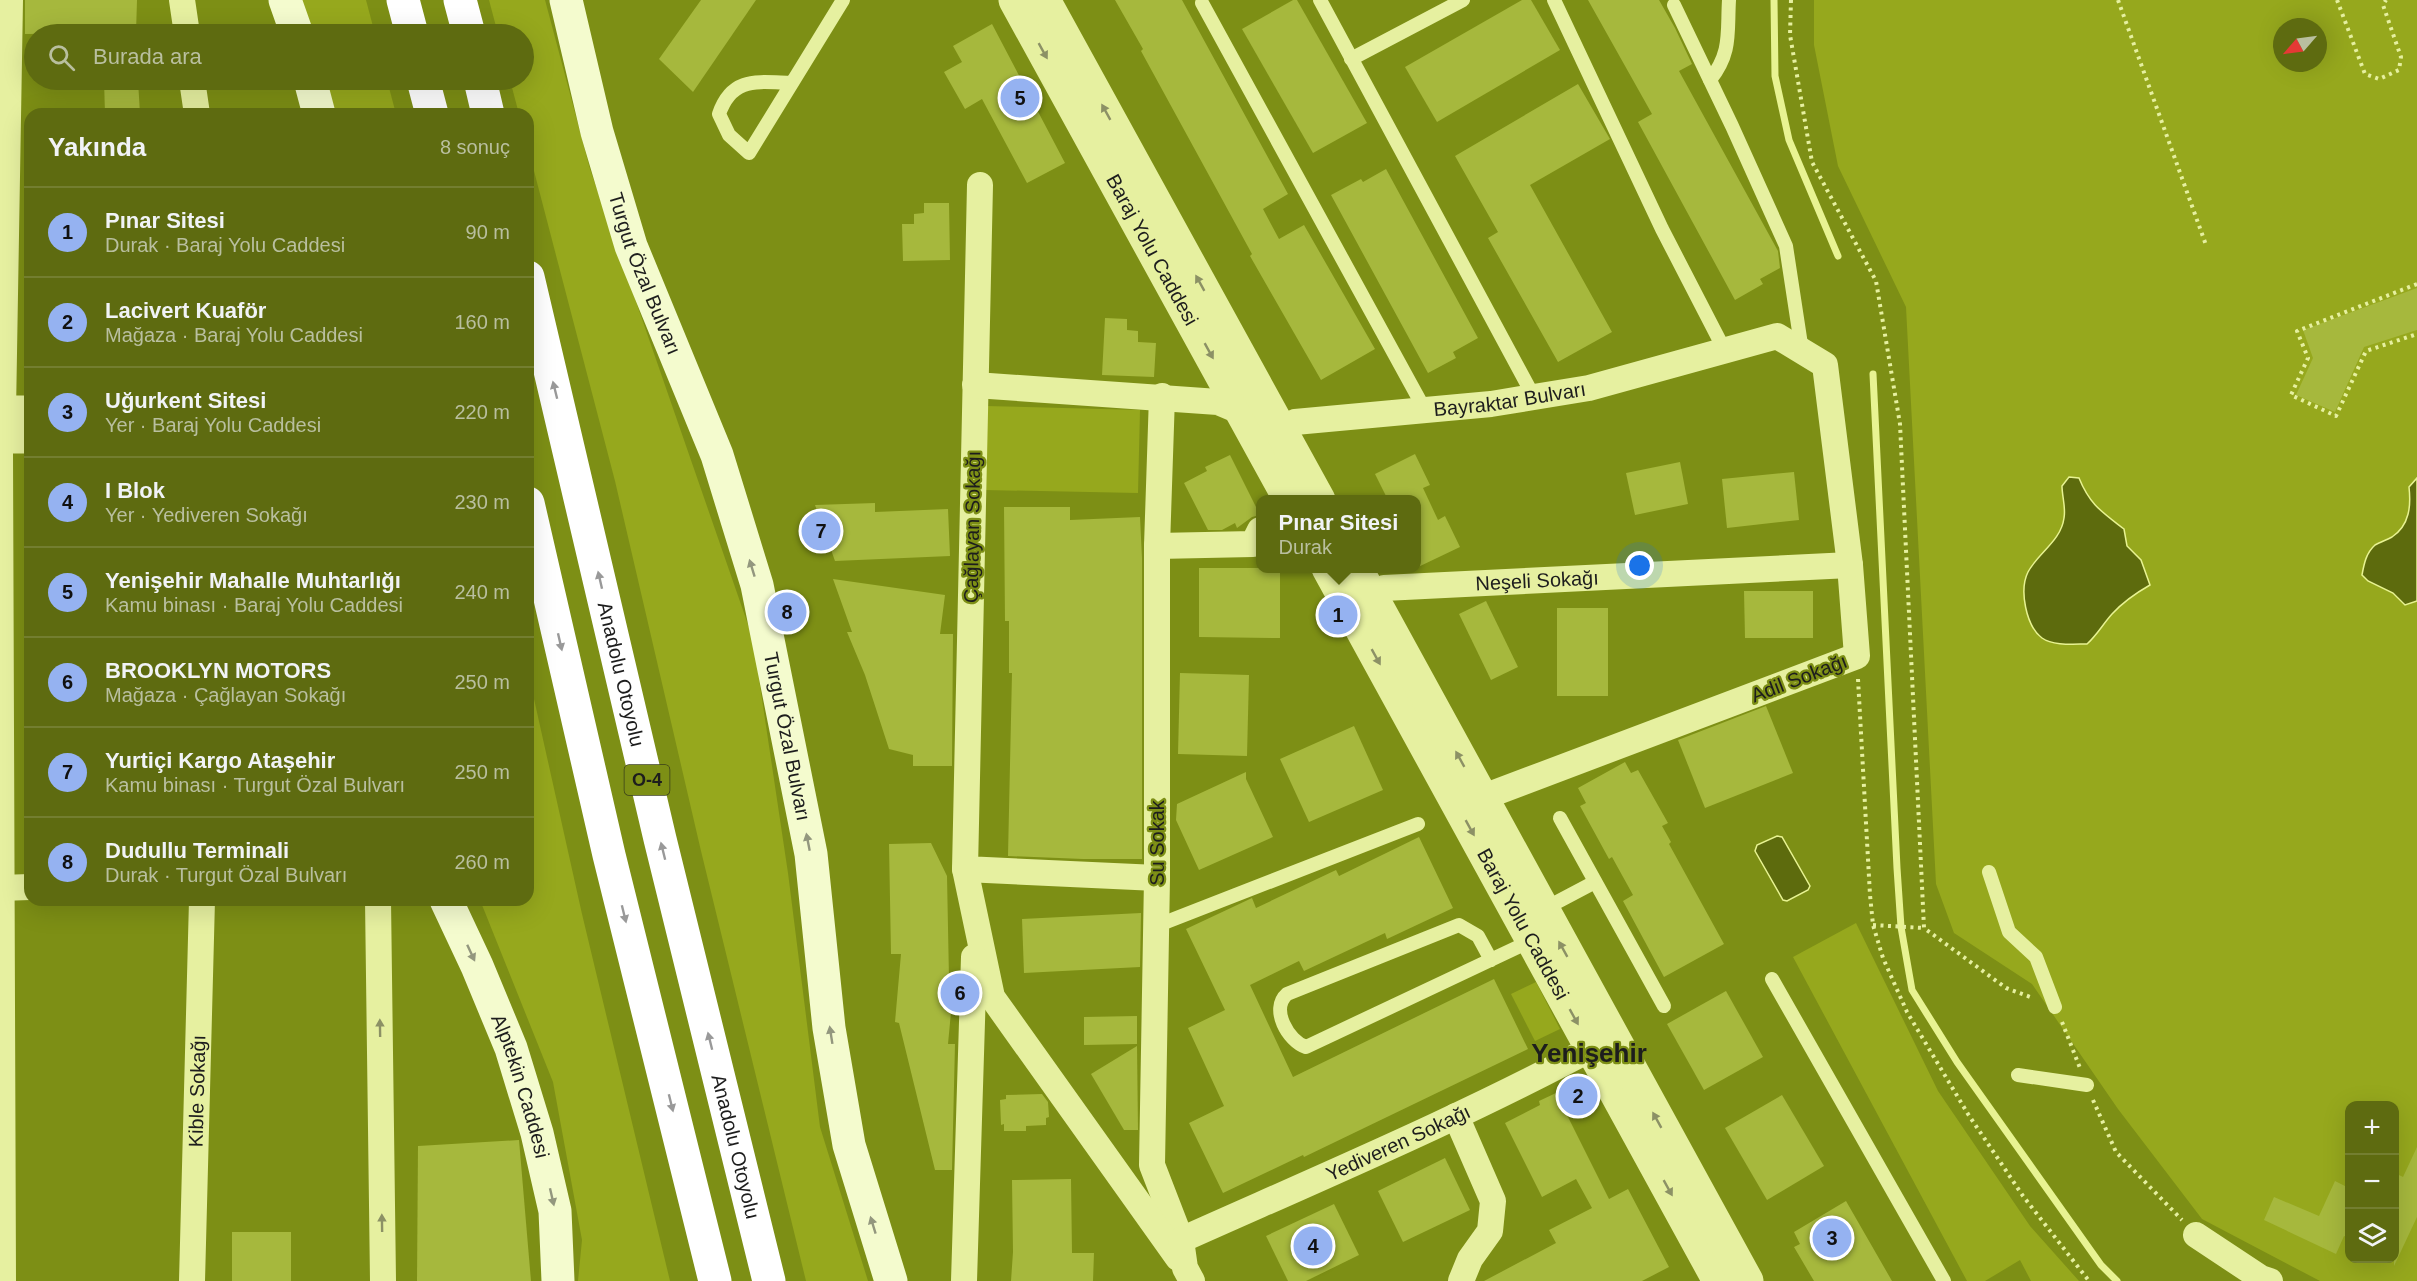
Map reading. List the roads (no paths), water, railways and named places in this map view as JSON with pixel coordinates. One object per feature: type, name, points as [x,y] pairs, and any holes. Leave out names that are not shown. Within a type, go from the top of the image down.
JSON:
[{"type":"highway","points":[[403,0],[409,24]]},
{"type":"highway","points":[[460,0],[466,24]]},
{"type":"highway","points":[[426,90],[430,108]]},
{"type":"highway","points":[[482,90],[487,108]]},
{"type":"highway","name":"Anadolu Otoyolu","points":[[534,303],[660,839],[769,1281]]},
{"type":"highway","name":"O-4","points":[[534,529],[609,855],[715,1281]]},
{"type":"main road","points":[[285,0],[293,24]]},
{"type":"main road","name":"Turgut Özal Bulvarı","points":[[566,0],[597,132],[631,246],[717,455],[758,585],[811,854],[829,1028],[849,1145],[891,1281]]},
{"type":"main road","points":[[313,90],[317,108]]},
{"type":"main road","name":"Alptekin Caddesi","points":[[449,906],[511,1048],[537,1133],[555,1211],[558,1281]]},
{"type":"street","points":[[10,0],[8,418],[24,432]]},
{"type":"street","points":[[182,0],[186,24]]},
{"type":"street","name":"Baraj Yolu Caddesi","points":[[1015,0],[1242,410],[1274,485]]},
{"type":"street","name":"Baraj Yolu Caddesi","points":[[1044,0],[1316,495]]},
{"type":"street","points":[[193,90],[196,108]]},
{"type":"street","name":"Çağlayan Sokağı","points":[[980,185],[965,869],[993,997],[1188,1275]]},
{"type":"street","name":"Bayraktar Bulvarı","points":[[1280,428],[1295,422],[1425,410],[1590,388],[1777,336]]},
{"type":"street","name":"Adil Sokağı","points":[[1481,798],[1857,656],[1850,566],[1825,365],[1777,336]]},
{"type":"street","points":[[975,385],[1162,396],[1218,402],[1242,410],[1280,428],[1274,485]]},
{"type":"street","name":"Su Sokak","points":[[1162,396],[1157,546],[1157,878],[1152,1166],[1181,1240],[1188,1275]]},
{"type":"street","points":[[0,452],[3,1281]]},
{"type":"street","points":[[1157,546],[1252,544],[1256,537]]},
{"type":"street","name":"Neşeli Sokağı","points":[[1363,582],[1384,588],[1850,566]]},
{"type":"street","name":"Baraj Yolu Caddesi","points":[[1331,573],[1537,925],[1601,1043],[1719,1281]]},
{"type":"street","name":"Baraj Yolu Caddesi","points":[[1363,582],[1481,798],[1537,925]]},
{"type":"street","points":[[965,869],[1157,878]]},
{"type":"street","points":[[0,888],[24,887]]},
{"type":"street","name":"Kible Sokağı","points":[[192,1281],[202,906]]},
{"type":"street","points":[[378,906],[383,1281]]},
{"type":"street","points":[[964,1281],[975,917]]},
{"type":"street","name":"Baraj Yolu Caddesi","points":[[1601,1043],[1747,1281]]},
{"type":"street","name":"Yediveren Sokağı","points":[[1181,1240],[1456,1116],[1601,1043]]},
{"type":"street","points":[[1456,1116],[1493,1201],[1490,1231],[1470,1258],[1461,1281]]},
{"type":"street","points":[[2196,1235],[2261,1278],[2270,1281]]},
{"type":"lane","points":[[791,83],[744,83],[733,89],[722,105],[719,114],[729,135],[749,153],[843,0]]},
{"type":"lane","points":[[1320,0],[1534,397]]},
{"type":"lane","points":[[1351,59],[1463,0]]},
{"type":"lane","points":[[1554,0],[1662,229],[1725,351]]},
{"type":"lane","points":[[1710,80],[1723,59],[1728,45],[1728,0]]},
{"type":"lane","points":[[1202,3],[1425,410]]},
{"type":"lane","points":[[1674,5],[1786,246],[1802,351]]},
{"type":"lane","points":[[1560,818],[1664,1006]]},
{"type":"lane","points":[[1156,926],[1418,824]]},
{"type":"lane","points":[[1989,872],[2009,932],[2036,957],[2055,1007]]},
{"type":"lane","points":[[1491,960],[1478,936],[1459,926],[1287,994],[1280,1003],[1279,1013],[1295,1042],[1306,1047],[1491,960],[1595,882]]},
{"type":"lane","points":[[1772,979],[1944,1281]]},
{"type":"lane","points":[[2018,1076],[2087,1085]]},
{"type":"waterway","points":[[1774,0],[1775,76],[1789,140],[1838,256]]},
{"type":"waterway","points":[[1873,374],[1897,868],[1901,927],[1912,990],[1957,1062],[2101,1265],[2117,1281]]},
{"type":"place","name":"Yenişehir Mahalle Muhtarlığı","points":[[1020,98]]},
{"type":"place","name":"Yurtiçi Kargo Ataşehir","points":[[821,531]]},
{"type":"place","name":"Dudullu Terminali","points":[[787,612]]},
{"type":"place","name":"Pınar Sitesi","points":[[1338,615]]},
{"type":"place","name":"BROOKLYN MOTORS","points":[[960,993]]},
{"type":"place","name":"Lacivert Kuaför","points":[[1578,1096]]},
{"type":"place","name":"Uğurkent Sitesi","points":[[1832,1238]]},
{"type":"place","name":"I Blok","points":[[1313,1246]]},
{"type":"district","name":"Yenişehir","points":[[1589,1053]]}]
